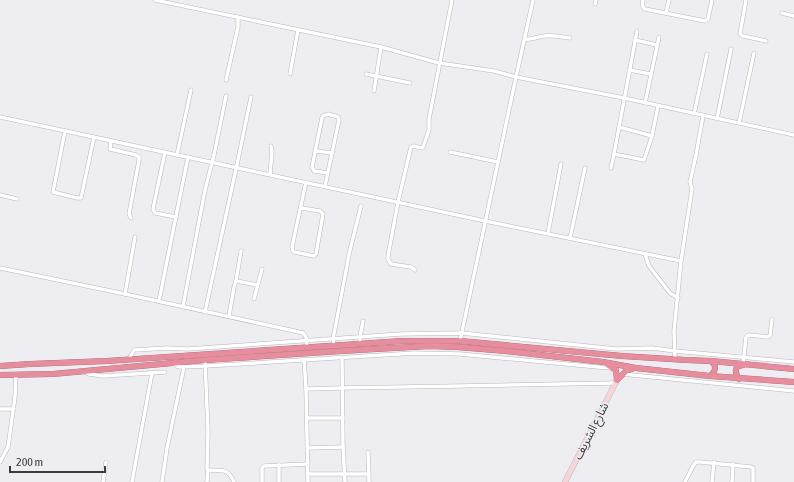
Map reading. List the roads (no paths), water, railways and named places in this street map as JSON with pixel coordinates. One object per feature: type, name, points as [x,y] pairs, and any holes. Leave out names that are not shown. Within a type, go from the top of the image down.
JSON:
[{"type":"highway","points":[[0,366],[107,361],[308,343],[359,347],[383,342],[460,341],[794,369]]},
{"type":"highway","points":[[0,375],[53,374],[359,347],[415,346],[457,347],[506,351],[603,362],[636,368],[739,379],[791,382]]},
{"type":"highway","points":[[710,376],[715,370],[715,364],[711,361]]},
{"type":"highway","points":[[603,362],[616,370],[616,381]]},
{"type":"highway","points":[[53,363],[50,364],[47,369],[53,374]]},
{"type":"highway","points":[[30,364],[35,365],[37,369],[32,375]]},
{"type":"highway","points":[[739,379],[735,370],[738,366],[743,364]]},
{"type":"highway","points":[[616,381],[628,370],[636,368]]},
{"type":"main road","name":"شارع الشريف","points":[[565,482],[616,381]]},
{"type":"street","points":[[155,0],[381,47],[440,63],[494,71],[516,77],[624,98],[794,135]]},
{"type":"street","points":[[415,270],[411,267],[391,264],[388,260],[398,202],[411,147],[414,146],[422,148],[429,130],[452,0]]},
{"type":"street","points":[[460,341],[533,0]]},
{"type":"street","points":[[643,0],[642,6],[645,9],[705,21],[708,19],[712,0]]},
{"type":"street","points":[[666,13],[669,0]]},
{"type":"street","points":[[746,0],[740,34],[766,41]]},
{"type":"street","points":[[782,13],[794,16]]},
{"type":"street","points":[[226,80],[238,27],[238,17]]},
{"type":"street","points":[[290,74],[298,30]]},
{"type":"street","points":[[611,168],[637,31]]},
{"type":"street","points":[[524,39],[530,40],[548,36],[570,38]]},
{"type":"street","points":[[645,103],[659,37]]},
{"type":"street","points":[[635,40],[657,45]]},
{"type":"street","points":[[374,91],[381,47]]},
{"type":"street","points":[[717,119],[731,49]]},
{"type":"street","points":[[739,123],[754,53]]},
{"type":"street","points":[[694,114],[707,54]]},
{"type":"street","points":[[629,70],[651,74]]},
{"type":"street","points":[[366,74],[410,83]]},
{"type":"street","points":[[177,155],[191,90]]},
{"type":"street","points":[[184,307],[205,190],[226,96]]},
{"type":"street","points":[[205,312],[237,167],[250,97]]},
{"type":"street","points":[[614,154],[644,160],[652,136],[658,106]]},
{"type":"street","points":[[325,186],[328,173],[339,119],[328,114],[322,118],[312,169],[314,171],[328,173]]},
{"type":"street","points":[[675,360],[674,332],[681,261],[692,189],[690,182],[703,116]]},
{"type":"street","points":[[0,117],[485,221],[681,261]]},
{"type":"street","points":[[619,127],[652,136]]},
{"type":"street","points":[[65,131],[53,192],[77,198],[81,198],[94,137]]},
{"type":"street","points":[[111,141],[110,149],[136,154],[139,160],[129,214],[130,218]]},
{"type":"street","points":[[270,174],[272,152],[271,146]]},
{"type":"street","points":[[316,151],[332,153]]},
{"type":"street","points":[[165,152],[153,209],[155,213],[176,217]]},
{"type":"street","points":[[450,152],[498,162]]},
{"type":"street","points":[[159,302],[188,157]]},
{"type":"street","points":[[548,233],[561,164]]},
{"type":"street","points":[[570,238],[585,168]]},
{"type":"street","points":[[301,208],[320,211],[323,214],[316,254],[314,256],[298,253],[293,251],[292,248],[306,182]]},
{"type":"street","points":[[0,195],[17,199]]},
{"type":"street","points":[[334,345],[333,339],[349,254],[361,206]]},
{"type":"street","points":[[125,294],[134,237]]},
{"type":"street","points":[[229,316],[242,251]]},
{"type":"street","points":[[645,254],[649,266],[670,293],[678,298]]},
{"type":"street","points":[[0,268],[303,333],[308,343],[333,339],[401,334],[461,333],[616,350],[652,348],[794,362]]},
{"type":"street","points":[[254,299],[262,269]]},
{"type":"street","points":[[236,281],[257,285]]},
{"type":"street","points":[[743,364],[746,337],[749,335],[768,337],[770,334],[772,319]]},
{"type":"street","points":[[358,357],[363,321]]},
{"type":"street","points":[[401,334],[402,341]]},
{"type":"street","points":[[383,336],[383,342]]},
{"type":"street","points":[[304,353],[308,482]]},
{"type":"street","points":[[173,363],[177,366],[184,367],[415,353],[438,353],[614,368]]},
{"type":"street","points":[[342,358],[341,388],[345,482]]},
{"type":"street","points":[[205,360],[208,432],[207,482]]},
{"type":"street","points":[[162,482],[184,367]]},
{"type":"street","points":[[82,371],[88,374],[104,376],[165,372]]},
{"type":"street","points":[[132,482],[152,373]]},
{"type":"street","points":[[0,462],[8,447],[14,408],[16,374]]},
{"type":"street","points":[[622,374],[792,391],[791,382]]},
{"type":"street","points":[[306,389],[616,381]]},
{"type":"street","points":[[0,409],[14,408]]},
{"type":"street","points":[[307,418],[342,418]]},
{"type":"street","points":[[308,448],[343,447]]},
{"type":"street","points":[[368,452],[369,482]]},
{"type":"street","points":[[103,482],[106,462]]},
{"type":"street","points":[[685,482],[696,462],[714,462],[751,467],[753,468],[753,482]]},
{"type":"street","points":[[712,482],[714,462]]},
{"type":"street","points":[[262,482],[264,466],[308,464]]},
{"type":"street","points":[[732,482],[733,464]]},
{"type":"street","points":[[279,465],[279,482]]},
{"type":"street","points":[[208,470],[226,471],[230,473],[234,482]]},
{"type":"street","points":[[308,474],[368,474]]}]
